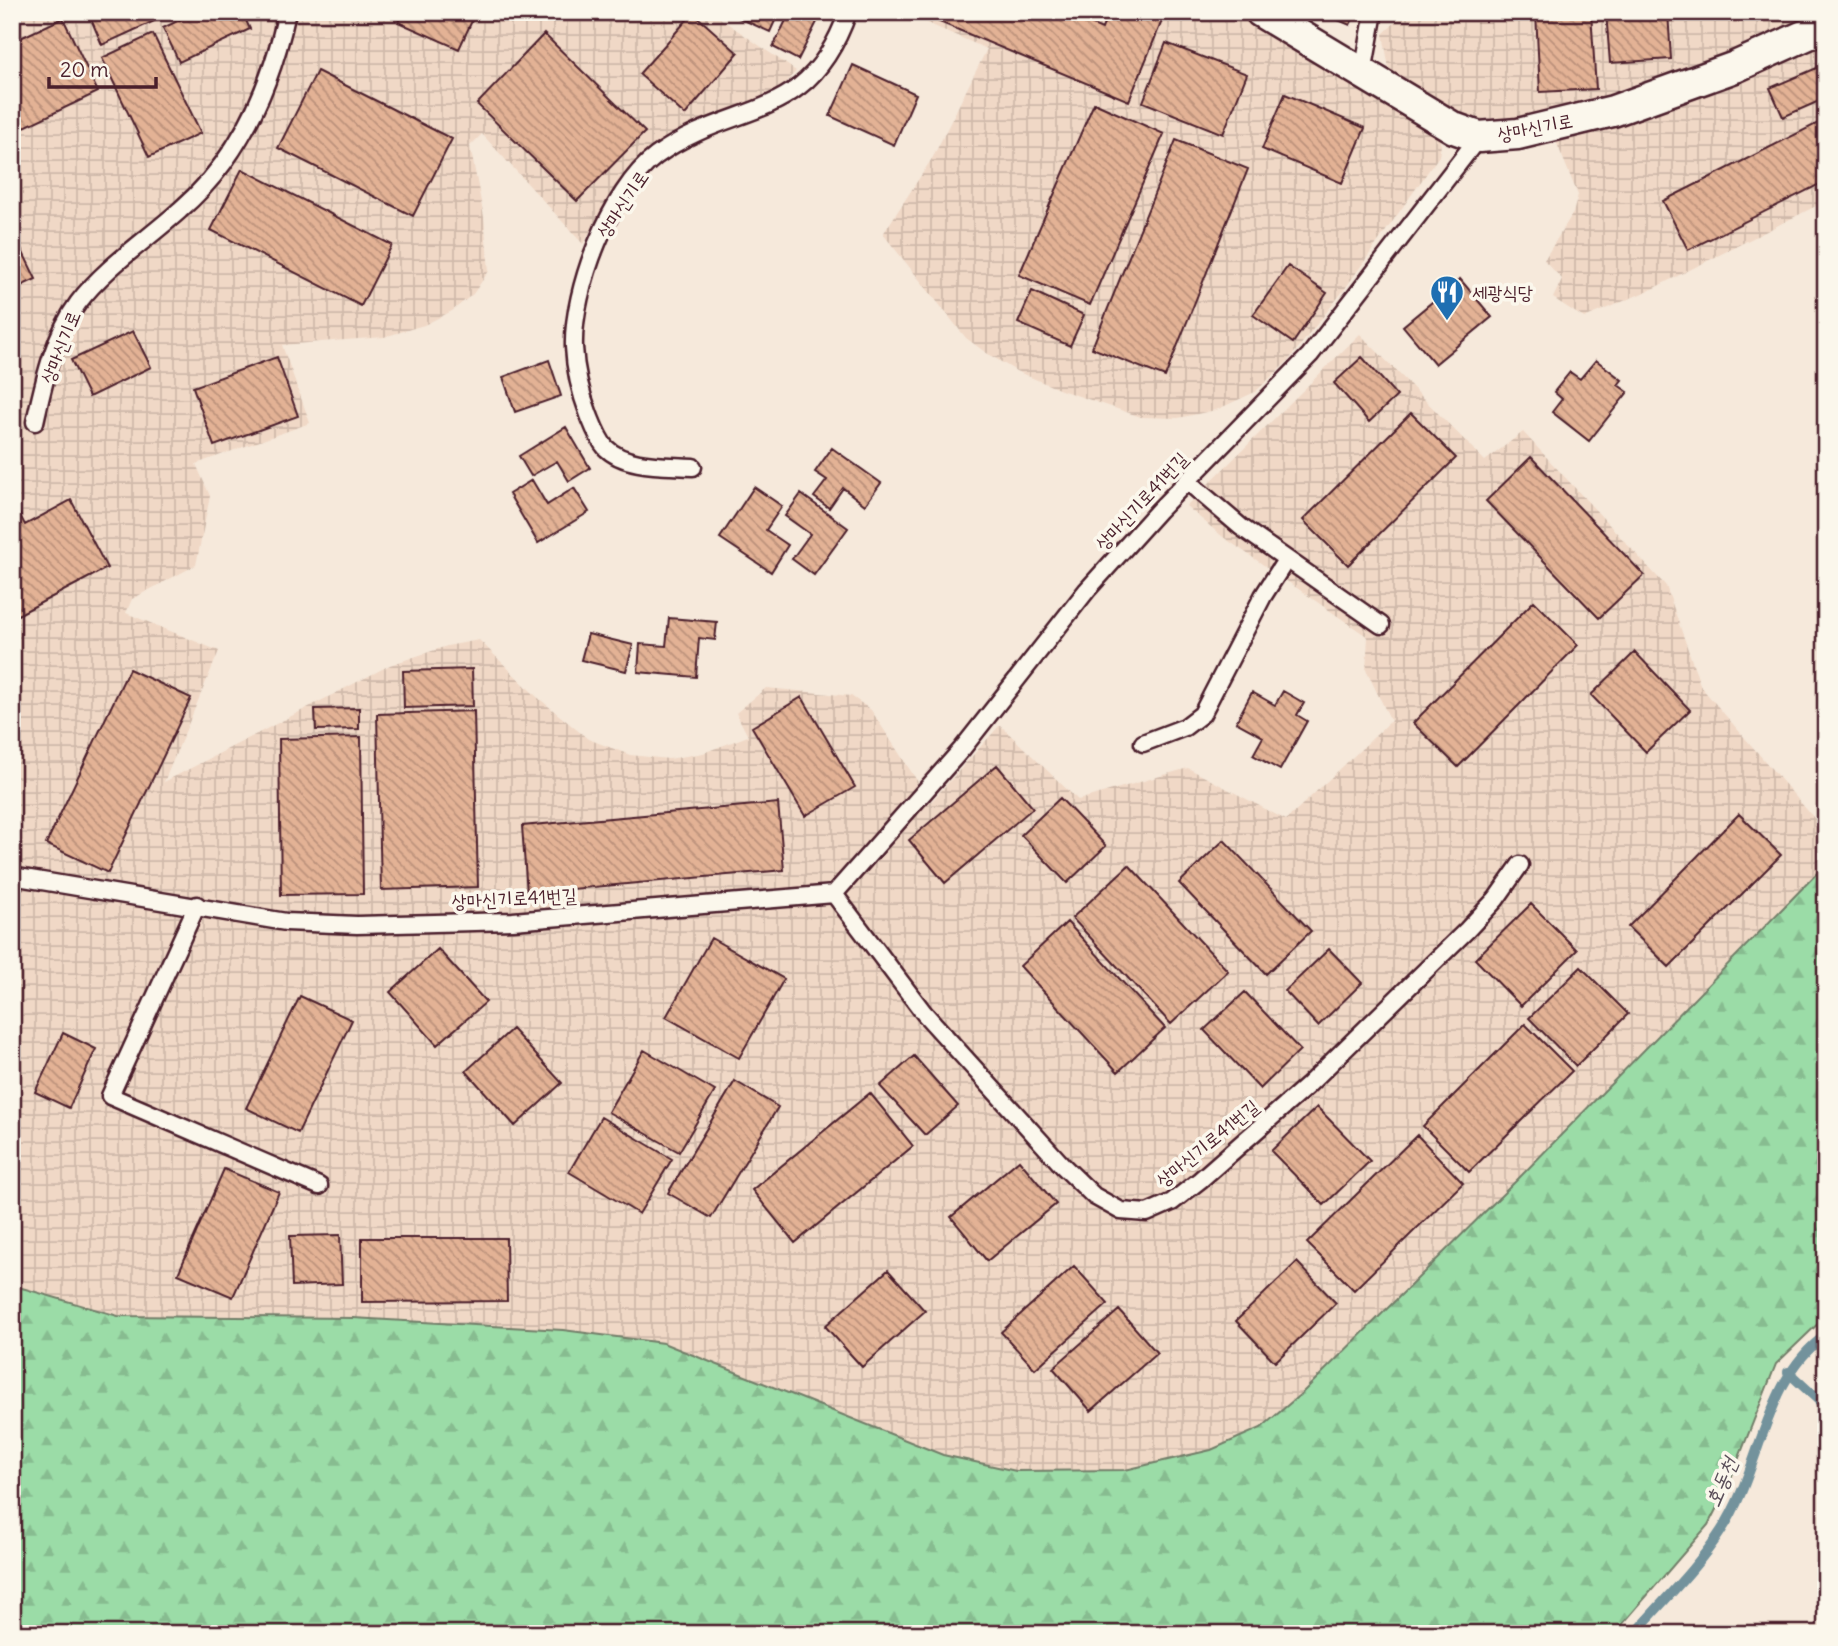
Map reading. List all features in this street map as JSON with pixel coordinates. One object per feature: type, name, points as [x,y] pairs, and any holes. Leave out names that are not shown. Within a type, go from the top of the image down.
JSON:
[{"type":"street","name":"상마신기로","points":[[1261,12],[1454,128],[1479,137],[1518,134],[1613,111],[1735,67],[1826,26]]},
{"type":"lane","name":"상마신기로","points":[[35,422],[48,366],[76,305],[94,284],[184,207],[229,153],[263,97],[279,49],[287,12]]},
{"type":"lane","name":"상마신기로","points":[[693,467],[626,460],[607,448],[594,427],[582,397],[574,346],[583,286],[597,240],[635,177],[655,157],[684,141],[785,99],[814,74],[831,54],[848,12]]},
{"type":"lane","points":[[1363,73],[1374,12]]},
{"type":"lane","name":"상마신기로41번길","points":[[12,876],[286,922],[357,925],[513,921],[834,894],[962,749],[1087,590],[1310,355],[1479,137]]},
{"type":"lane","points":[[1188,481],[1286,560],[1381,625]]},
{"type":"lane","points":[[1143,743],[1185,727],[1202,714],[1263,596],[1286,560]]},
{"type":"lane","name":"상마신기로41번길","points":[[834,894],[924,1013],[1071,1173],[1094,1196],[1121,1211],[1147,1213],[1172,1202],[1200,1180],[1307,1086],[1467,930],[1496,899],[1520,865]]},
{"type":"lane","points":[[197,905],[110,1097],[319,1186]]},
{"type":"shaded area","points":[[12,12],[711,12],[796,71],[781,89],[764,99],[648,153],[623,177],[583,244],[482,134],[470,146],[484,217],[489,271],[473,294],[452,311],[424,325],[384,337],[282,345],[310,423],[196,464],[210,496],[196,565],[132,599],[126,613],[219,651],[164,782],[390,665],[447,646],[479,640],[536,696],[588,739],[630,755],[669,759],[703,753],[748,736],[736,713],[766,688],[851,696],[871,710],[931,802],[1000,725],[1078,800],[1188,768],[1286,820],[1391,721],[1366,670],[1368,637],[1223,537],[1186,506],[1360,334],[1485,461],[1523,432],[1666,586],[1701,687],[1826,832],[1826,864],[1519,1178],[1302,1393],[1261,1428],[1211,1450],[1125,1470],[1016,1471],[943,1455],[662,1343],[563,1330],[353,1318],[118,1316],[12,1285]]},
{"type":"shaded area","points":[[902,12],[1240,12],[1287,38],[1438,135],[1441,145],[1439,156],[1344,290],[1288,361],[1255,392],[1216,410],[1178,418],[1141,417],[1061,390],[1016,371],[985,352],[966,338],[883,234],[933,157],[987,49]]},
{"type":"shaded area","points":[[1406,12],[1817,12],[1777,34],[1594,99],[1516,117],[1481,119],[1450,110],[1390,74],[1383,34]]},
{"type":"shaded area","points":[[1826,42],[1826,201],[1652,289],[1584,318],[1553,298],[1562,279],[1544,260],[1573,213],[1578,195],[1556,141],[1605,127],[1760,71]]},
{"type":"green space","points":[[1826,864],[1826,1316],[1776,1364],[1727,1488],[1708,1525],[1614,1634],[12,1634],[12,1285],[118,1316],[353,1318],[563,1330],[663,1343],[943,1455],[1016,1471],[1125,1470],[1211,1450],[1261,1428],[1302,1393],[1519,1178]]},
{"type":"building","points":[[88,12],[174,12],[102,45]]},
{"type":"building","points":[[196,12],[242,12],[250,29],[179,62],[163,28]]},
{"type":"building","points":[[403,12],[476,12],[459,49],[398,22]]},
{"type":"building","points":[[726,12],[779,12],[770,32]]},
{"type":"building","points":[[790,12],[822,12],[798,60],[773,47]]},
{"type":"building","points":[[941,12],[1062,12],[1102,29],[1108,12],[1155,12],[1164,16],[1129,101],[937,21]]},
{"type":"building","points":[[1319,12],[1356,12],[1350,25]]},
{"type":"building","points":[[1591,12],[1596,89],[1540,92],[1536,13]]},
{"type":"building","points":[[1606,12],[1668,12],[1671,59],[1610,63]]},
{"type":"building","points":[[693,13],[738,53],[685,115],[639,74]]},
{"type":"building","points":[[63,18],[98,92],[12,133],[12,42]]},
{"type":"building","points":[[153,34],[201,133],[149,157],[102,58]]},
{"type":"building","points":[[544,34],[645,132],[577,201],[477,104]]},
{"type":"building","points":[[1166,43],[1247,74],[1223,134],[1143,102]]},
{"type":"building","points":[[1826,64],[1826,98],[1783,117],[1770,88]]},
{"type":"building","points":[[853,65],[916,94],[894,145],[830,116]]},
{"type":"building","points":[[317,71],[452,139],[413,216],[278,148]]},
{"type":"building","points":[[1285,94],[1365,128],[1342,183],[1262,149]]},
{"type":"building","points":[[1094,103],[1164,134],[1090,305],[1019,275]]},
{"type":"building","points":[[1826,119],[1826,181],[1688,250],[1663,201]]},
{"type":"building","points":[[1176,140],[1248,169],[1165,377],[1092,348]]},
{"type":"building","points":[[242,169],[392,245],[361,306],[211,230]]},
{"type":"building","points":[[12,230],[36,279],[12,290]]},
{"type":"building","points":[[1288,266],[1327,293],[1293,343],[1253,315]]},
{"type":"building","name":"세광식당","points":[[1460,279],[1492,317],[1435,364],[1403,326]]},
{"type":"building","points":[[1032,291],[1084,315],[1070,346],[1018,323]]},
{"type":"building","points":[[133,331],[151,367],[89,397],[71,360]]},
{"type":"building","points":[[277,357],[298,416],[214,446],[193,387]]},
{"type":"building","points":[[1362,357],[1397,396],[1369,422],[1334,383]]},
{"type":"building","points":[[549,360],[561,396],[515,412],[503,377]]},
{"type":"building","points":[[1596,360],[1622,380],[1618,385],[1628,392],[1589,441],[1552,412],[1562,399],[1554,392],[1570,372],[1580,379]]},
{"type":"building","points":[[1411,413],[1456,458],[1348,565],[1303,520]]},
{"type":"building","points":[[566,427],[590,468],[569,481],[557,461],[531,476],[519,456]]},
{"type":"building","points":[[832,448],[881,483],[865,505],[843,488],[829,508],[814,497],[827,480],[815,472]]},
{"type":"building","points":[[1531,457],[1644,575],[1599,618],[1486,501]]},
{"type":"building","points":[[532,480],[547,505],[574,488],[589,512],[538,543],[509,494]]},
{"type":"building","points":[[754,487],[782,506],[766,530],[788,545],[771,572],[720,538]]},
{"type":"building","points":[[801,494],[848,528],[814,575],[792,559],[810,534],[785,516]]},
{"type":"building","points":[[12,500],[25,525],[71,500],[107,568],[12,618]]},
{"type":"building","points":[[1534,601],[1578,645],[1458,767],[1413,723]]},
{"type":"building","points":[[669,618],[717,622],[715,640],[699,638],[696,677],[638,672],[640,644],[666,646]]},
{"type":"building","points":[[588,634],[633,645],[626,671],[581,660]]},
{"type":"building","points":[[1635,652],[1690,710],[1646,752],[1591,695]]},
{"type":"building","points":[[129,669],[191,698],[108,873],[46,844]]},
{"type":"building","points":[[472,669],[473,706],[404,708],[403,671]]},
{"type":"building","points":[[1283,691],[1304,703],[1297,715],[1307,721],[1280,770],[1253,755],[1263,737],[1236,722],[1252,692],[1275,705]]},
{"type":"building","points":[[802,697],[855,787],[805,816],[752,727]]},
{"type":"building","points":[[359,708],[359,729],[316,730],[315,709]]},
{"type":"building","points":[[474,711],[478,887],[381,890],[377,714]]},
{"type":"building","points":[[361,737],[363,894],[281,895],[279,739]]},
{"type":"building","points":[[997,765],[1033,808],[945,883],[909,840]]},
{"type":"building","points":[[1060,798],[1106,846],[1067,883],[1021,835]]},
{"type":"building","points":[[778,803],[784,870],[527,893],[522,826]]},
{"type":"building","points":[[1739,814],[1781,855],[1669,967],[1628,927]]},
{"type":"building","points":[[1224,840],[1311,931],[1266,974],[1179,883]]},
{"type":"building","points":[[1129,865],[1228,971],[1171,1024],[1072,918]]},
{"type":"building","points":[[1531,904],[1577,950],[1521,1006],[1475,959]]},
{"type":"building","points":[[1067,922],[1165,1028],[1118,1072],[1020,966]]},
{"type":"building","points":[[711,938],[784,979],[739,1058],[666,1017]]},
{"type":"building","points":[[438,949],[486,1002],[437,1045],[390,992]]},
{"type":"building","points":[[1329,949],[1362,983],[1318,1026],[1285,991]]},
{"type":"building","points":[[1581,967],[1628,1014],[1576,1066],[1529,1018]]},
{"type":"building","points":[[1245,992],[1300,1050],[1260,1089],[1204,1030]]},
{"type":"building","points":[[300,996],[352,1020],[298,1133],[246,1108]]},
{"type":"building","points":[[1525,1024],[1572,1071],[1469,1172],[1423,1126]]},
{"type":"building","points":[[512,1029],[562,1083],[515,1126],[466,1071]]},
{"type":"building","points":[[63,1033],[96,1049],[69,1108],[35,1092]]},
{"type":"building","points":[[644,1050],[715,1091],[679,1152],[608,1112]]},
{"type":"building","points":[[914,1056],[958,1106],[925,1135],[880,1086]]},
{"type":"building","points":[[735,1081],[778,1107],[711,1218],[668,1193]]},
{"type":"building","points":[[870,1093],[913,1146],[795,1243],[752,1190]]},
{"type":"building","points":[[1317,1107],[1370,1161],[1324,1205],[1271,1151]]},
{"type":"building","points":[[601,1117],[672,1159],[639,1214],[569,1172]]},
{"type":"building","points":[[1417,1135],[1463,1183],[1354,1290],[1307,1243]]},
{"type":"building","points":[[1019,1160],[1056,1204],[987,1261],[951,1217]]},
{"type":"building","points":[[224,1169],[279,1192],[233,1297],[178,1274]]},
{"type":"building","points":[[340,1235],[342,1284],[292,1286],[290,1236]]},
{"type":"building","points":[[362,1238],[506,1238],[507,1301],[362,1302]]},
{"type":"building","points":[[1297,1262],[1336,1303],[1275,1362],[1236,1321]]},
{"type":"building","points":[[1074,1266],[1108,1304],[1035,1369],[1001,1332]]},
{"type":"building","points":[[888,1270],[925,1311],[862,1367],[825,1326]]},
{"type":"building","points":[[1119,1310],[1157,1353],[1091,1411],[1053,1368]]},
{"type":"waterway","name":"호동천","points":[[1634,1634],[1691,1571],[1721,1531],[1746,1481],[1776,1400],[1805,1354],[1826,1335]]},
{"type":"waterway","points":[[1788,1372],[1826,1407]]},
{"type":"place","name":"세광식당","points":[[1447,322]]}]
